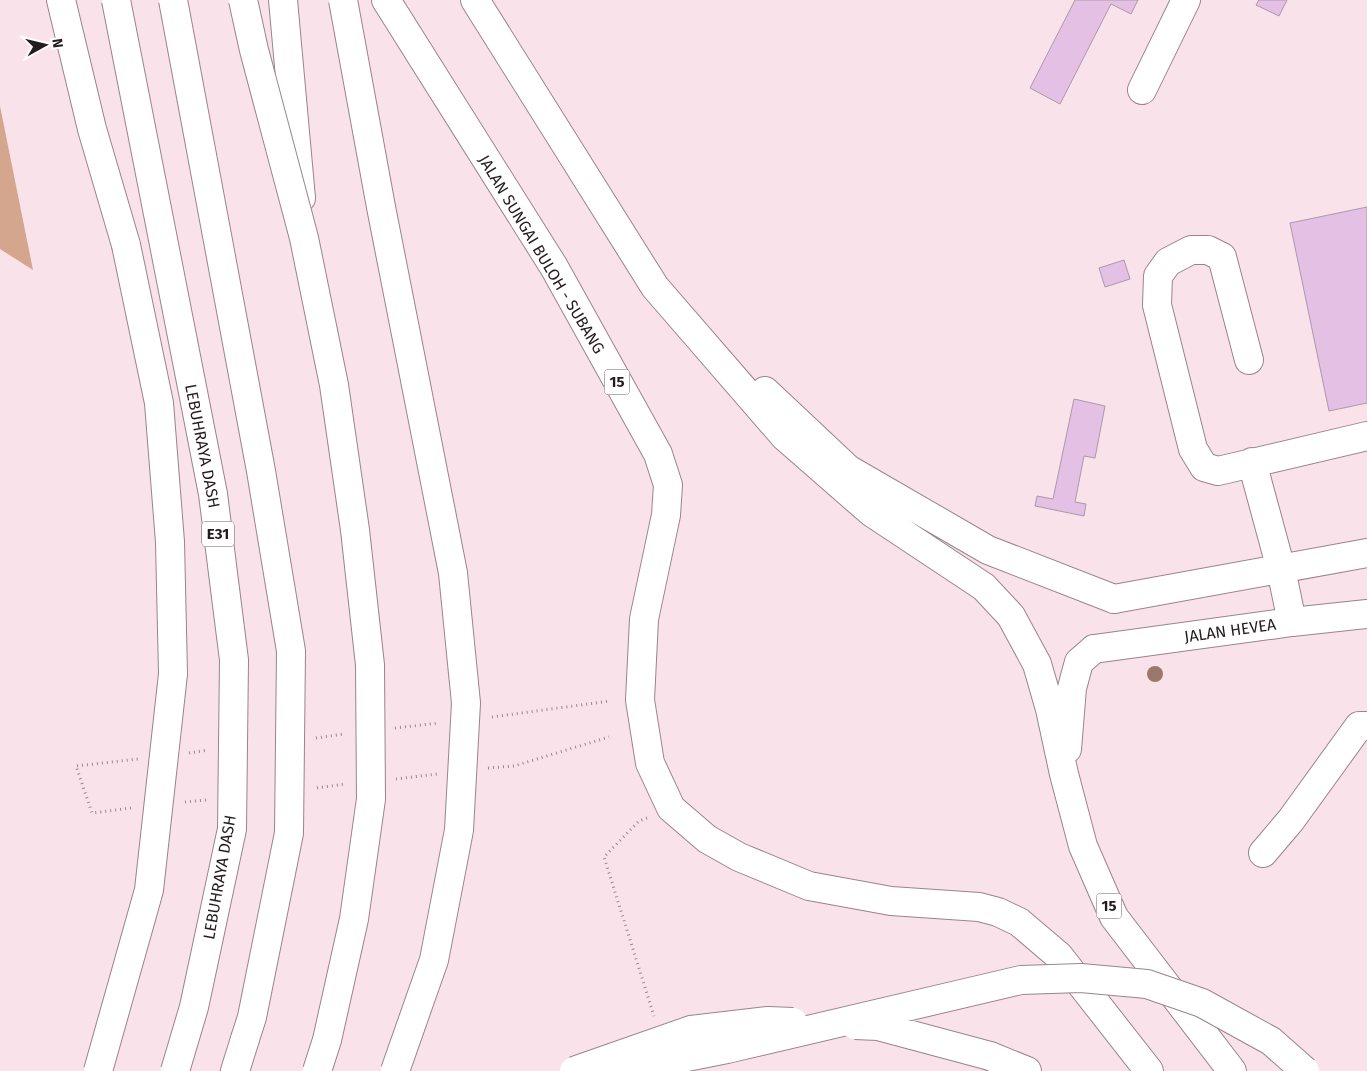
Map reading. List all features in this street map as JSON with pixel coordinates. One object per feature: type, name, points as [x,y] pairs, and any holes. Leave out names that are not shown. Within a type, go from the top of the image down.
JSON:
[{"type":"main road","points":[[61,0],[92,129],[126,245]]},
{"type":"main road","points":[[80,0],[126,245],[159,403],[170,542],[172,674],[149,890],[98,1071]]},
{"type":"main road","name":"LEBUHRAYA DASH","points":[[116,0],[214,494],[234,660],[232,829],[194,1007],[174,1071]]},
{"type":"main road","points":[[173,0],[262,471],[292,651],[289,833],[252,1017],[235,1071]]},
{"type":"main road","points":[[244,0],[254,50],[304,238],[334,385],[355,530],[370,665],[371,799],[354,919],[327,1040],[317,1071]]},
{"type":"main road","points":[[283,0],[304,238]]},
{"type":"main road","points":[[343,0],[380,207],[453,573],[466,703],[459,830],[440,932],[434,960],[395,1071]]},
{"type":"main road","name":"JALAN SUNGAI BULOH - SUBANG","points":[[386,0],[554,268],[658,454],[668,486],[666,515],[644,619],[640,700],[650,763],[671,808],[707,839],[739,857],[809,886],[891,902],[979,907],[998,912],[1019,922],[1058,956],[1150,1071]]},
{"type":"main road","name":"15","points":[[475,0],[655,287],[784,437],[871,512],[984,586],[1011,616],[1037,664],[1050,709],[1082,846],[1114,917],[1232,1071]]},
{"type":"main road","points":[[1142,90],[1186,0]]},
{"type":"main road","points":[[1249,360],[1222,257],[1208,250],[1190,250],[1168,262],[1158,276],[1157,305],[1193,449],[1204,467],[1218,471],[1367,436]]},
{"type":"main road","points":[[655,287],[848,469],[988,550],[1114,598],[1367,554]]},
{"type":"main road","points":[[1252,462],[1281,569],[1292,622]]},
{"type":"main road","name":"JALAN HEVEA","points":[[1064,774],[1072,688],[1079,662],[1094,649],[1292,622],[1367,614]]},
{"type":"main road","points":[[1263,854],[1291,820],[1359,726],[1367,726]]},
{"type":"main road","points":[[598,1071],[642,1066],[728,1049],[1021,980],[1082,978],[1147,984],[1202,1003],[1271,1041],[1305,1071]]},
{"type":"main road","points":[[574,1071],[691,1030],[768,1021],[878,1026],[990,1056],[1027,1071]]},
{"type":"path","points":[[485,769],[514,766],[609,737]]},
{"type":"path","points":[[76,766],[92,813],[141,807]]},
{"type":"path","points":[[386,780],[445,773]]},
{"type":"path","points":[[308,788],[347,784]]},
{"type":"path","points":[[180,803],[210,800]]},
{"type":"path","points":[[654,1017],[604,857],[639,821],[671,808]]},
{"type":"shaded area","points":[[0,106],[33,270],[0,249]]},
{"type":"building","points":[[1075,0],[1138,0],[1131,14],[1111,4],[1060,104],[1030,88]]},
{"type":"building","points":[[1259,0],[1287,0],[1279,16],[1256,5]]},
{"type":"building","points":[[1367,207],[1367,403],[1329,411],[1290,223]]},
{"type":"building","points":[[1124,260],[1130,279],[1105,287],[1099,268]]},
{"type":"building","points":[[1074,399],[1105,406],[1095,458],[1084,456],[1075,502],[1086,504],[1084,516],[1035,506],[1037,496],[1053,499]]}]
